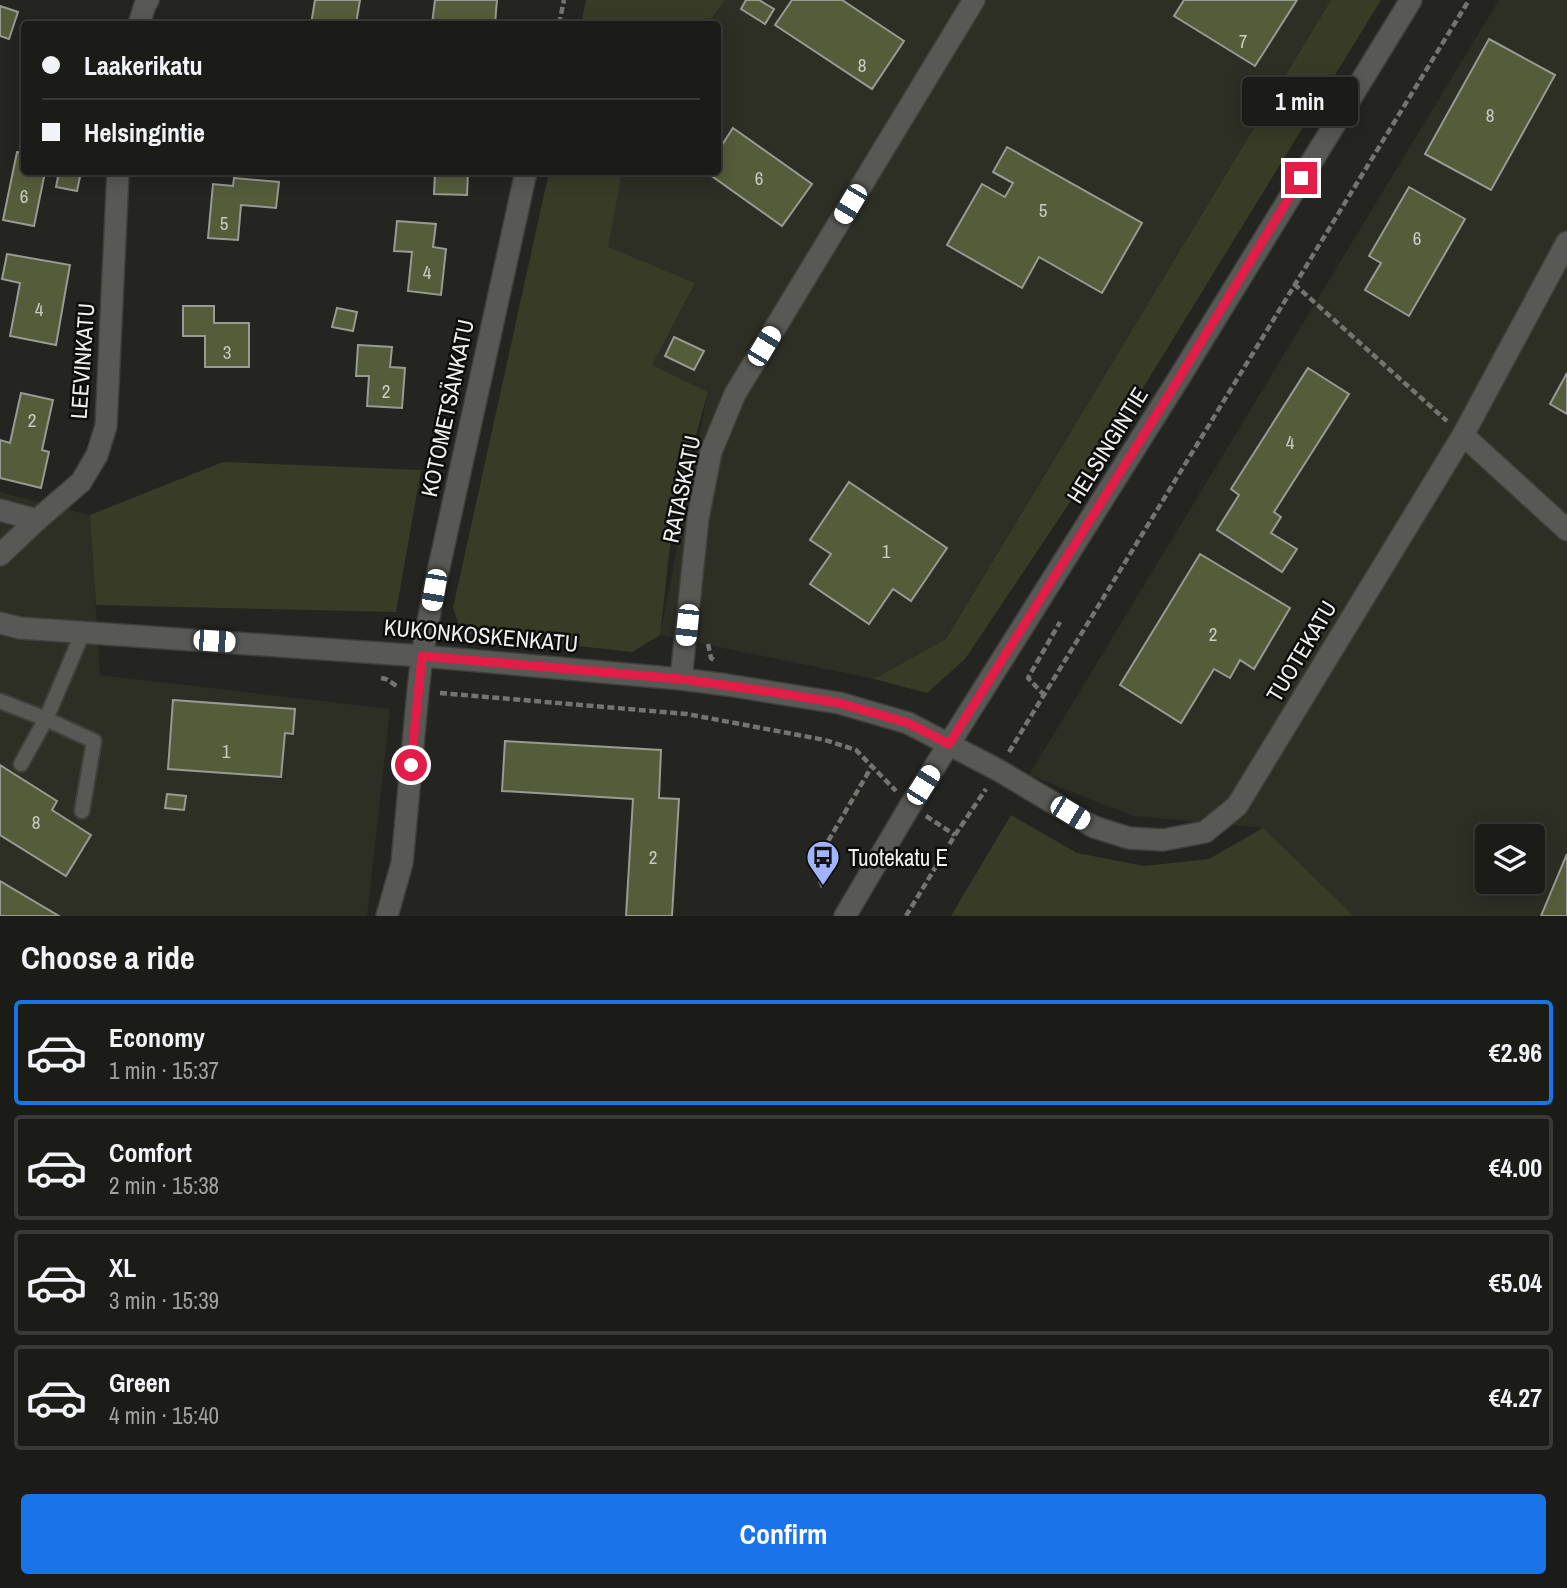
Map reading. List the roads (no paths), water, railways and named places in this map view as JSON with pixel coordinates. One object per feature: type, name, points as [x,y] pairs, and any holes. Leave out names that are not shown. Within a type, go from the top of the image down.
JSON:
[{"type":"street","points":[[140,21],[148,0]]},
{"type":"street","name":"RATASKATU","points":[[681,679],[698,518],[711,452],[735,394],[974,0]]},
{"type":"street","name":"HELSINGINTIE","points":[[845,916],[910,806],[1186,367],[1411,0]]},
{"type":"street","name":"LEEVINKATU","points":[[0,555],[81,482],[97,455],[106,426],[118,175]]},
{"type":"street","name":"KOTOMETSÄNKATU","points":[[387,916],[402,863],[422,656],[434,590],[525,175]]},
{"type":"street","name":"TUOTEKATU","points":[[949,744],[1094,827],[1129,838],[1163,840],[1205,832],[1237,806],[1463,435],[1567,242]]},
{"type":"street","points":[[1463,435],[1567,530]]},
{"type":"street","points":[[0,510],[37,520]]},
{"type":"street","name":"KUKONKOSKENKATU","points":[[0,623],[20,628],[422,656],[681,679],[839,703],[908,723],[949,744]]},
{"type":"lane","points":[[21,764],[46,719],[83,632]]},
{"type":"lane","points":[[0,701],[94,741],[82,811]]},
{"type":"place","name":"Tuotekatu E","points":[[823,887]]}]
